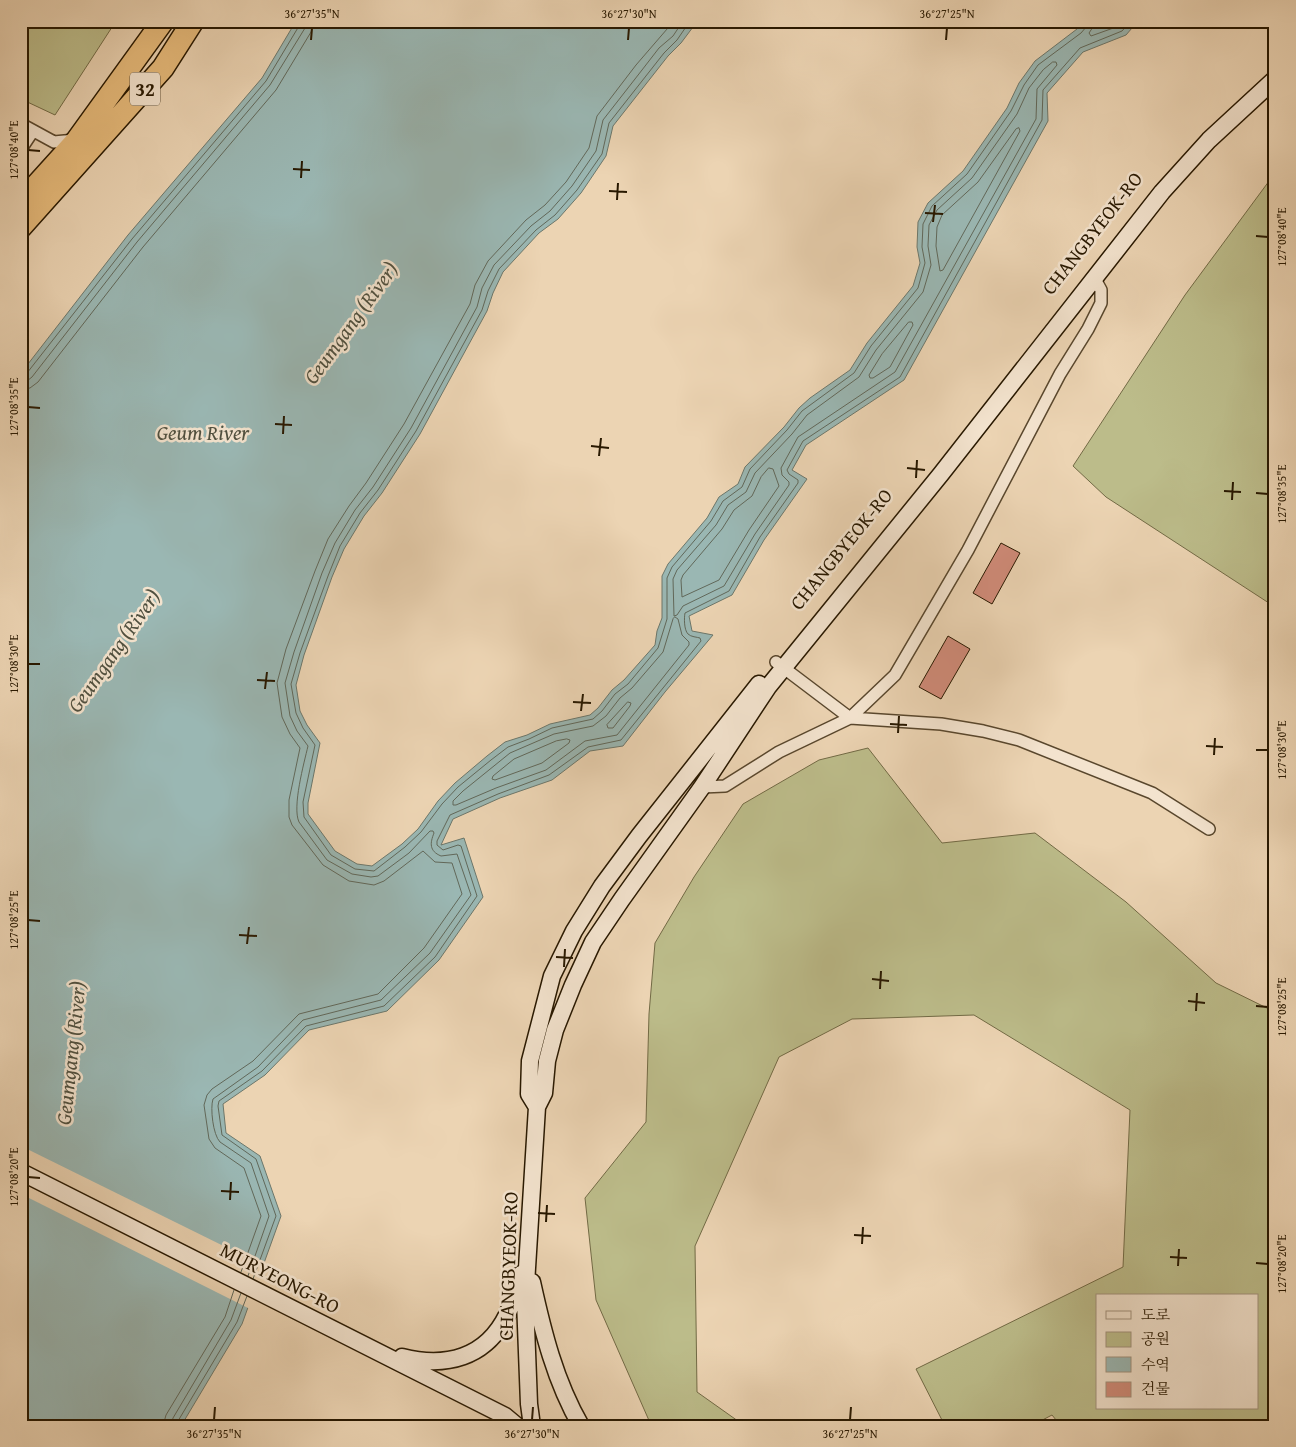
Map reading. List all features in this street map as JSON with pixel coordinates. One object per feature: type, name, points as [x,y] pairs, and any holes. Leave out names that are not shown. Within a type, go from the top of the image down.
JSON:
[{"type":"highway","name":"32","points":[[21,202],[77,140],[163,21]]},
{"type":"highway","name":"32","points":[[21,227],[163,68],[193,21]]},
{"type":"main road","name":"CHANGBYEOK-RO","points":[[532,1426],[529,1404],[525,1309],[537,1107],[544,1094],[548,1061],[555,1030],[593,942],[702,787],[768,687],[780,665],[1154,186],[1202,132],[1275,65]]},
{"type":"main road","name":"CHANGBYEOK-RO","points":[[537,1107],[529,1094],[530,1062],[552,976],[574,931],[602,886],[639,836],[941,474],[1095,280],[1162,192],[1209,140],[1275,79]]},
{"type":"main road","name":"MURYEONG-RO","points":[[21,1172],[505,1416],[517,1426]]},
{"type":"main road","points":[[378,1351],[420,1361],[454,1360],[486,1345],[507,1315],[527,1257]]},
{"type":"main road","points":[[527,1257],[541,1324],[553,1365],[581,1426]]},
{"type":"street","points":[[21,124],[54,142],[77,140]]},
{"type":"street","points":[[21,149],[33,131]]},
{"type":"street","points":[[702,787],[725,786],[779,752],[850,718],[895,675],[968,550],[1060,374],[1088,329],[1101,303],[1101,290],[1095,280]]},
{"type":"street","points":[[780,665],[850,718],[941,724],[1020,740],[1152,793],[1209,830]]},
{"type":"green space","points":[[21,21],[116,21],[55,115],[21,99]]},
{"type":"green space","points":[[1275,173],[1275,607],[1106,497],[1073,466],[1185,295]]},
{"type":"green space","points":[[868,748],[942,843],[1035,833],[1126,902],[1216,983],[1275,1012],[1275,1426],[1061,1426],[1052,1415],[1031,1426],[945,1426],[916,1369],[1123,1267],[1130,1110],[974,1015],[852,1019],[779,1057],[695,1246],[697,1392],[745,1426],[651,1425],[596,1300],[585,1198],[646,1122],[649,1014],[655,943],[694,877],[743,804],[819,760]]},
{"type":"water","name":"Geum River","points":[[296,21],[695,21],[693,27],[681,43],[668,56],[613,126],[606,156],[581,193],[558,219],[539,233],[503,272],[487,311],[420,434],[382,493],[364,516],[344,549],[332,577],[304,655],[296,685],[300,711],[320,743],[308,803],[308,814],[335,851],[357,864],[372,866],[402,844],[418,829],[438,801],[455,783],[505,742],[527,735],[550,724],[590,715],[612,690],[624,680],[655,645],[657,631],[662,618],[662,576],[668,564],[707,518],[719,497],[738,484],[745,467],[784,427],[799,408],[850,370],[867,343],[913,286],[920,263],[917,247],[918,222],[928,203],[963,171],[1007,108],[1019,83],[1035,61],[1077,29],[1084,21],[1138,21],[1126,35],[1083,52],[1047,93],[1048,121],[904,380],[806,445],[792,470],[807,479],[764,540],[732,595],[689,616],[692,631],[713,635],[623,746],[590,751],[552,780],[500,798],[453,819],[441,845],[464,838],[483,897],[439,960],[387,1011],[309,1030],[265,1075],[223,1104],[226,1133],[260,1156],[281,1216],[242,1324],[181,1426],[21,1426],[21,373],[128,235],[262,78]]},
{"type":"pier","points":[[21,1146],[266,1267],[250,1309],[21,1194]]},
{"type":"building","points":[[1001,543],[1020,553],[992,604],[973,593]]},
{"type":"building","points":[[948,636],[970,649],[941,699],[919,687]]},
{"type":"water label","name":"Geumgang (River)","points":[[351,323]]},
{"type":"water label","name":"Geumgang (River)","points":[[114,651]]},
{"type":"water label","name":"Geumgang (River)","points":[[71,1053]]}]
